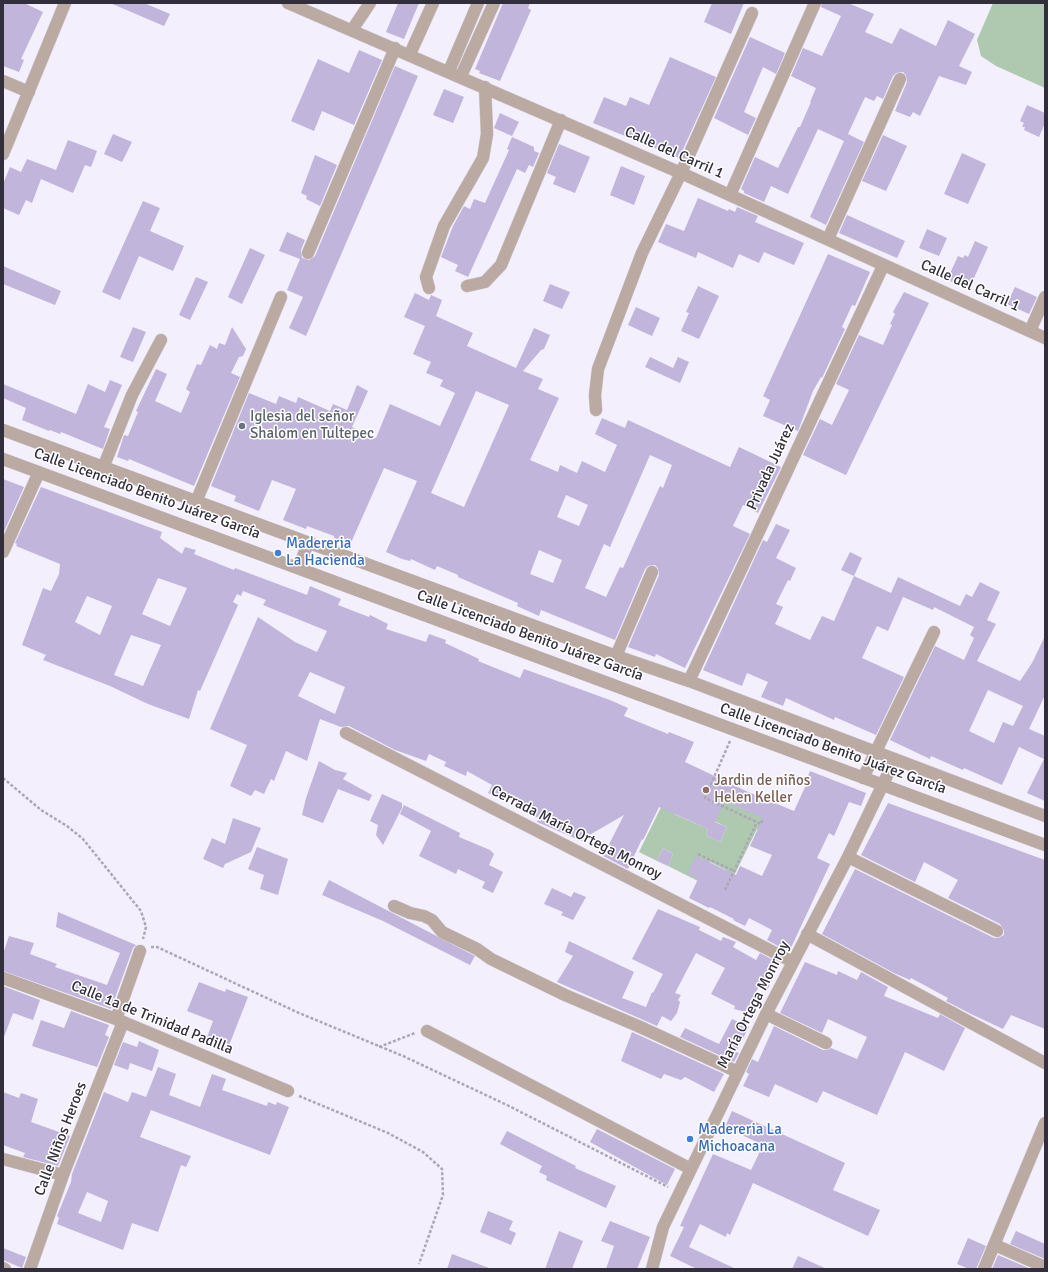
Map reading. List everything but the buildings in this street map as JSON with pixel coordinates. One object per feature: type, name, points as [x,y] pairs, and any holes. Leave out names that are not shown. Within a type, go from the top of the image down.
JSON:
[{"type":"street","points":[[3,154],[64,3]]},
{"type":"street","name":"Calle del Carril 1","points":[[288,3],[461,76],[681,173],[828,239],[883,266],[1045,338]]},
{"type":"street","points":[[352,30],[370,3]]},
{"type":"street","points":[[410,54],[433,3]]},
{"type":"street","points":[[449,71],[478,3]]},
{"type":"street","points":[[461,76],[494,3]]},
{"type":"street","points":[[730,195],[816,3]]},
{"type":"street","points":[[596,410],[595,395],[598,369],[613,326],[642,253],[681,173],[752,13]]},
{"type":"street","points":[[308,253],[395,48]]},
{"type":"street","points":[[828,239],[900,79]]},
{"type":"street","points":[[3,81],[29,92]]},
{"type":"street","points":[[429,288],[426,277],[444,226],[483,158],[487,134],[486,87]]},
{"type":"street","points":[[467,286],[485,282],[501,265],[561,120]]},
{"type":"street","name":"Privada Juárez","points":[[688,681],[883,266]]},
{"type":"street","points":[[196,502],[281,297]]},
{"type":"street","points":[[1030,331],[1045,298]]},
{"type":"street","points":[[103,468],[132,396],[161,340]]},
{"type":"street","name":"Calle Licenciado Benito Juárez García","points":[[3,430],[616,656],[688,681],[1045,816]]},
{"type":"street","name":"Calle Licenciado Benito Juárez García","points":[[3,458],[1045,845]]},
{"type":"street","points":[[3,552],[39,472]]},
{"type":"street","points":[[299,567],[308,543]]},
{"type":"street","points":[[616,656],[652,572]]},
{"type":"street","points":[[863,778],[934,632]]},
{"type":"street","name":"Cerrada María Ortega Monroy","points":[[346,733],[792,962]]},
{"type":"street","name":"María Ortega Monrroy","points":[[652,1269],[663,1228],[691,1169],[792,962],[848,857],[896,759]]},
{"type":"street","points":[[848,857],[997,931]]},
{"type":"street","points":[[394,906],[432,920],[442,932],[477,949],[491,959],[551,988],[738,1072]]},
{"type":"street","points":[[807,934],[1045,1063]]},
{"type":"street","name":"Calle Niños Heroes","points":[[30,1269],[120,1020],[140,951]]},
{"type":"street","name":"Calle 1a de Trinidad Padilla","points":[[3,978],[120,1020],[288,1091]]},
{"type":"street","points":[[766,1014],[826,1043]]},
{"type":"street","points":[[427,1031],[691,1169]]},
{"type":"street","points":[[984,1269],[1045,1123]]},
{"type":"street","points":[[3,1159],[63,1175]]},
{"type":"street","points":[[995,1245],[1045,1267]]},
{"type":"path","points":[[735,730],[705,798],[761,824],[763,818]]},
{"type":"path","points":[[3,778],[41,810],[67,826],[83,839],[120,884],[141,911],[146,927],[140,951]]},
{"type":"path","points":[[725,890],[757,822]]},
{"type":"path","points":[[698,854],[734,872]]},
{"type":"path","points":[[140,951],[148,947],[157,947],[299,1013],[379,1047],[507,1105],[680,1193]]},
{"type":"path","points":[[379,1047],[409,1035],[427,1031]]},
{"type":"path","points":[[288,1091],[388,1134],[423,1152],[442,1169],[444,1195],[419,1264]]},
{"type":"green space","points":[[993,3],[1045,3],[1045,88],[996,66],[981,56],[977,40]]},
{"type":"green space","points":[[667,795],[679,802],[674,814],[708,829],[706,835],[720,842],[727,827],[712,820],[725,801],[774,822],[768,834],[757,829],[726,892],[717,890],[726,870],[710,862],[700,882],[668,866],[673,854],[663,848],[657,861],[639,852]]},
{"type":"place","name":"Iglesia del señor Shalom en Tultepec","points":[[242,426]]},
{"type":"place","name":"Madereria La Hacienda","points":[[278,553]]},
{"type":"place","name":"Jardin de niños Helen Keller","points":[[706,790]]},
{"type":"place","name":"Madereria La Michoacana","points":[[690,1139]]}]
